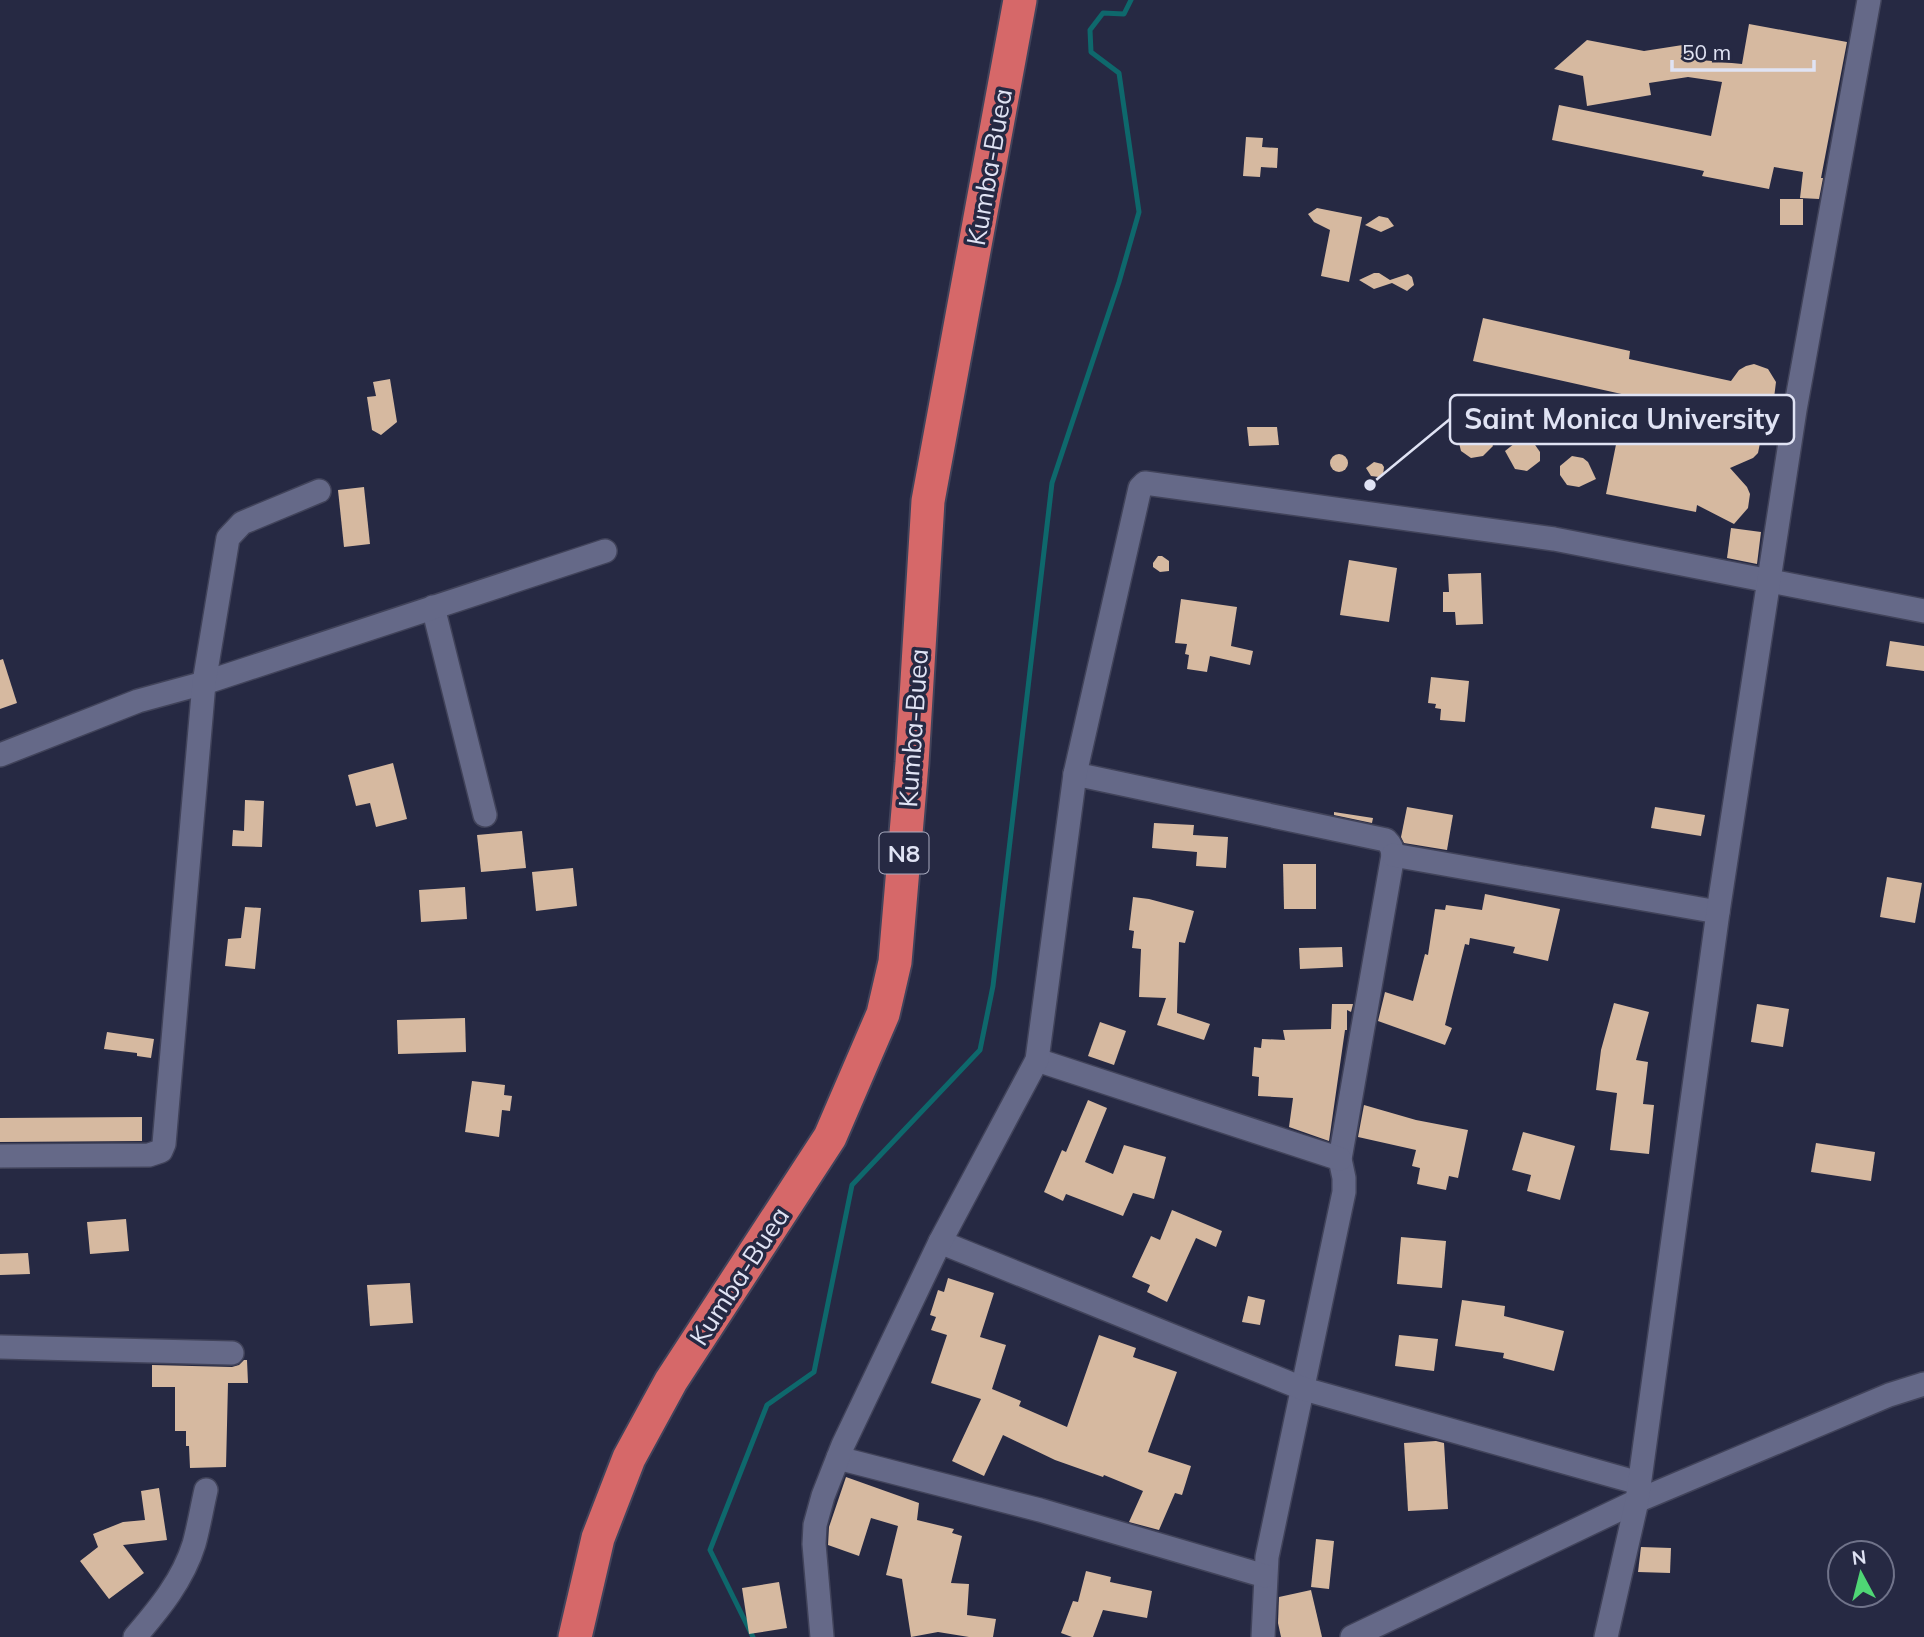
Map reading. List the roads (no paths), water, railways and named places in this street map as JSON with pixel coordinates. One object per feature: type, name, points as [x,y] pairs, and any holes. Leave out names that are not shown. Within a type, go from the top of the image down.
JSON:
[{"type":"highway","name":"Kumba-Buea","points":[[575,1637],[598,1538],[629,1458],[671,1381],[830,1137],[883,1014],[897,936],[912,763],[928,501],[1020,0]]},
{"type":"street","points":[[1606,1637],[1638,1492],[1718,912],[1795,410],[1869,0]]},
{"type":"street","points":[[822,1637],[814,1544],[823,1496],[838,1458],[940,1242],[1038,1060],[1075,775],[1140,488],[1145,483],[1554,540],[1924,611]]},
{"type":"street","points":[[0,1156],[149,1155],[161,1151],[164,1143],[204,683],[228,538],[242,523],[319,491]]},
{"type":"street","points":[[0,755],[138,701],[204,683],[605,551]]},
{"type":"street","points":[[433,607],[485,815]]},
{"type":"street","points":[[1075,775],[1385,840],[1391,844],[1393,855],[1340,1159],[1344,1192],[1265,1576],[1263,1637]]},
{"type":"street","points":[[1393,855],[1718,912]]},
{"type":"street","points":[[1038,1060],[1340,1159]]},
{"type":"street","points":[[940,1242],[1304,1389],[1638,1492]]},
{"type":"street","points":[[0,1347],[232,1353]]},
{"type":"street","points":[[1352,1637],[1638,1492],[1888,1395],[1924,1384]]},
{"type":"street","points":[[838,1458],[1040,1510],[1265,1576]]},
{"type":"street","points":[[135,1637],[178,1580],[193,1546],[206,1490]]},
{"type":"waterway","points":[[753,1637],[710,1550],[767,1405],[814,1372],[852,1185],[980,1050],[993,986],[1052,483],[1119,282],[1139,212],[1119,73],[1091,52],[1090,30],[1103,13],[1124,14],[1131,0]]},
{"type":"place","name":"Saint Monica University","points":[[1370,485]]}]
